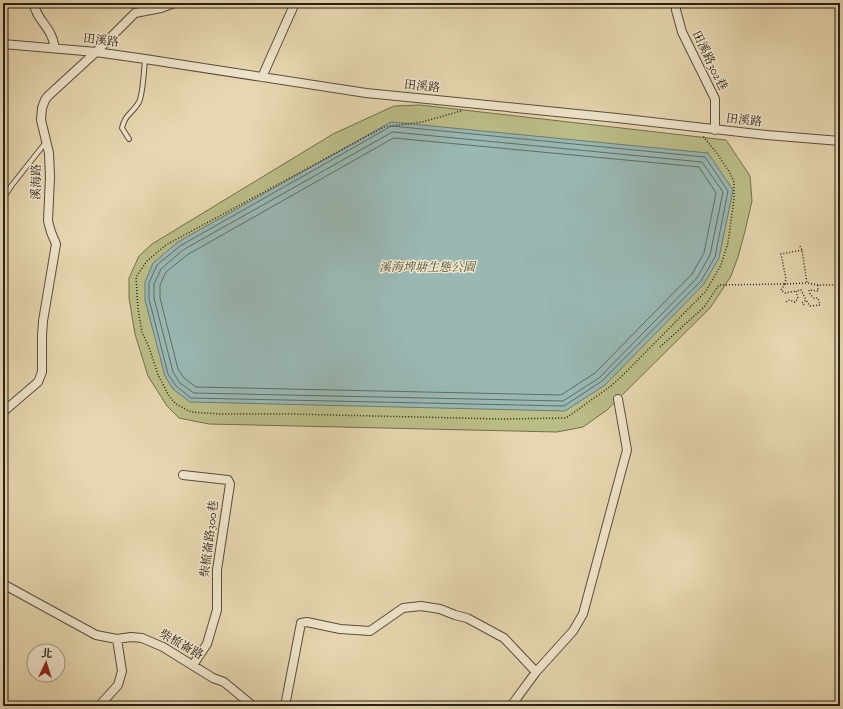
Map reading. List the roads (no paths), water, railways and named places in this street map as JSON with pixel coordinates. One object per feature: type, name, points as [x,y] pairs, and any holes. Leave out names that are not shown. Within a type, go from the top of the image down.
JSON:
[{"type":"street","points":[[34,3],[34,7],[40,19],[51,35],[55,48]]},
{"type":"street","name":"溪海路","points":[[3,412],[38,382],[42,372],[43,321],[56,244],[48,221],[50,177],[49,153],[41,120],[42,108],[45,100],[135,13],[161,8],[174,3]]},
{"type":"street","points":[[262,77],[295,3]]},
{"type":"street","name":"田溪路302巷","points":[[676,3],[676,10],[682,32],[715,99],[715,130]]},
{"type":"street","name":"田溪路","points":[[3,44],[96,52],[366,93],[616,118],[715,130],[840,141]]},
{"type":"street","points":[[511,706],[536,672],[573,631],[583,614],[627,450],[618,399]]},
{"type":"street","name":"柴梳崙路300巷","points":[[183,475],[228,480],[230,484],[217,570],[218,610],[206,644],[192,666]]},
{"type":"street","name":"柴梳崙路","points":[[3,584],[96,634],[117,639],[131,637],[142,638],[163,647],[192,666],[213,678],[224,682],[253,706]]},
{"type":"street","points":[[285,706],[301,624],[307,622],[340,629],[370,631],[404,608],[421,606],[434,608],[467,618],[504,638],[536,672]]},
{"type":"street","points":[[99,706],[118,684],[122,671],[117,639]]},
{"type":"lane","points":[[129,139],[122,128],[127,115],[139,101],[142,89],[145,59]]},
{"type":"lane","points":[[3,198],[46,141]]},
{"type":"water","name":"溪海埤塘生態公園","points":[[391,122],[708,153],[733,190],[719,258],[704,284],[605,385],[565,411],[190,402],[173,389],[165,376],[145,300],[145,282],[153,263],[178,242]]}]
